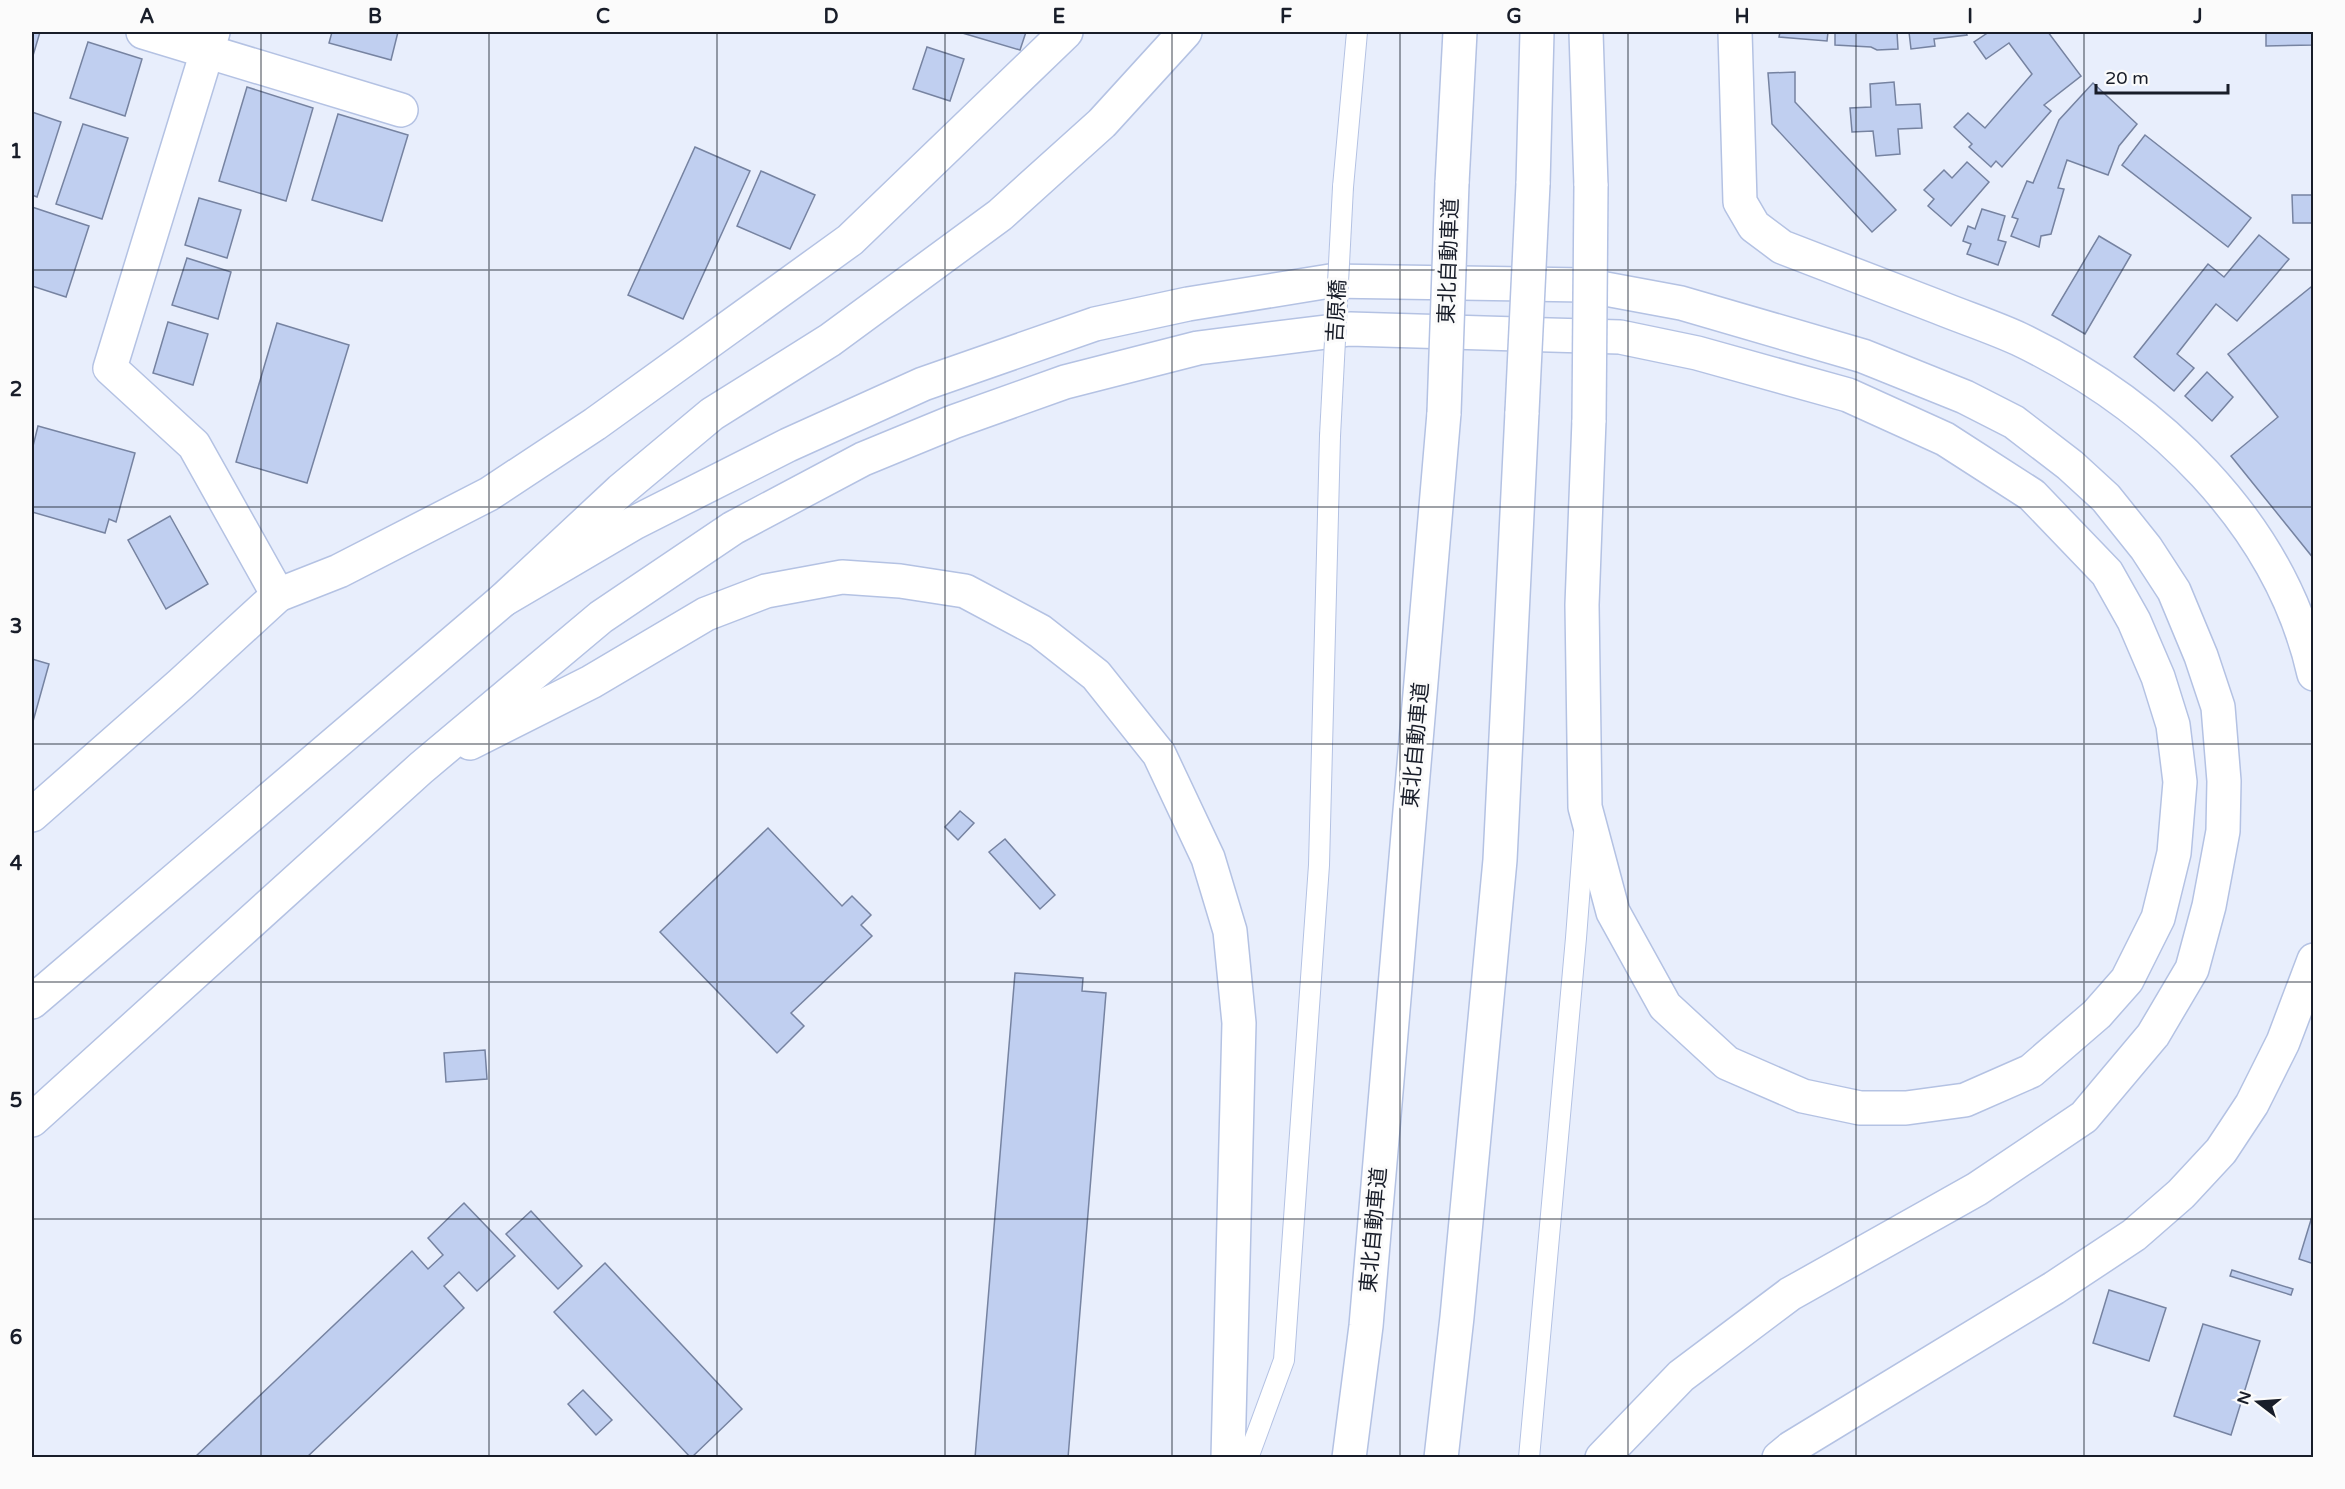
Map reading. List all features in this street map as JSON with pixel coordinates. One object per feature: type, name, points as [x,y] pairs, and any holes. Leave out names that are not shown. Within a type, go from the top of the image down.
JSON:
[{"type":"main road","points":[[144,32],[210,41],[401,110]]},
{"type":"main road","points":[[39,799],[181,684],[278,595],[339,571],[489,495],[595,424],[850,240],[1066,32]]},
{"type":"main road","points":[[32,1002],[503,600],[621,490],[712,414],[830,340],[1000,215],[1102,123],[1185,32]]},
{"type":"main road","name":"東北自動車道","points":[[1349,1458],[1365,1326],[1444,413],[1460,32]]},
{"type":"main road","points":[[1442,1458],[1500,860],[1533,184],[1537,32]]},
{"type":"main road","points":[[32,1120],[421,768],[602,616],[733,528],[863,459],[953,422],[1065,382],[1198,348],[1350,329],[1620,337],[1697,352],[1848,395],[1945,439],[2032,495],[2107,573],[2134,621],[2158,677],[2173,725],[2180,782],[2174,853],[2158,918],[2127,980],[2097,1014],[2031,1071],[1965,1100],[1906,1108],[1860,1108],[1803,1096],[1727,1063],[1665,1006],[1613,912],[1586,807],[1582,605],[1589,420],[1591,186],[1586,32]]},
{"type":"main road","points":[[1735,32],[1740,202],[1754,226],[1782,247],[2017,338],[2069,365],[2130,404],[2197,465],[2255,535],[2288,597],[2313,674]]},
{"type":"main road","points":[[210,41],[110,368],[194,445],[278,595]]},
{"type":"main road","points":[[503,600],[634,523],[788,445],[923,384],[1095,324],[1188,303],[1330,281],[1584,285],[1681,303],[1863,356],[1965,397],[2014,422],[2070,465],[2106,498],[2146,548],[2174,591],[2202,656],[2218,706],[2224,781],[2223,831],[2209,906],[2192,969],[2153,1035],[2085,1117],[1977,1189],[1790,1294],[1681,1376],[1602,1458]]},
{"type":"main road","points":[[421,768],[591,682],[706,614],[766,591],[842,577],[900,581],[965,591],[1040,631],[1096,675],[1159,754],[1208,858],[1230,931],[1239,1023],[1228,1458]]},
{"type":"main road","points":[[1779,1458],[1791,1448],[2063,1282],[2134,1235],[2181,1194],[2221,1151],[2252,1104],[2283,1042],[2313,960]]},
{"type":"lane","name":"吉原橋","points":[[1248,1458],[1284,1360],[1320,865],[1330,436],[1343,187],[1357,32]]},
{"type":"lane","points":[[1529,1458],[1586,807]]},
{"type":"building","points":[[32,32],[40,32],[32,59]]},
{"type":"building","points":[[332,32],[398,32],[391,60],[329,43]]},
{"type":"building","points":[[959,32],[1026,32],[1020,50]]},
{"type":"building","points":[[1780,32],[1828,32],[1827,41],[1779,37]]},
{"type":"building","points":[[1835,32],[1897,32],[1898,49],[1877,50],[1871,47],[1835,45]]},
{"type":"building","points":[[1909,32],[1966,32],[1967,35],[1934,39],[1935,46],[1911,49]]},
{"type":"building","points":[[1989,32],[2048,32],[2081,76],[2044,105],[2051,111],[2002,167],[1996,161],[1991,167],[1969,147],[1972,144],[1954,127],[1968,113],[1985,128],[2032,74],[2009,43],[1986,59],[1974,42]]},
{"type":"building","points":[[2266,32],[2314,32],[2314,45],[2266,46]]},
{"type":"building","points":[[88,42],[142,59],[125,116],[70,98]]},
{"type":"building","points":[[927,47],[964,59],[950,101],[913,89]]},
{"type":"building","points":[[1795,72],[1795,102],[1896,210],[1872,232],[1772,124],[1768,73]]},
{"type":"building","points":[[1894,82],[1896,105],[1920,104],[1922,128],[1898,129],[1900,154],[1876,156],[1873,131],[1852,132],[1850,108],[1871,107],[1870,84]]},
{"type":"building","points":[[2093,83],[2137,124],[2119,146],[2108,175],[2067,160],[2058,188],[2064,189],[2051,234],[2041,236],[2039,247],[2011,236],[2018,219],[2012,217],[2027,181],[2033,183],[2059,120]]},
{"type":"building","points":[[247,87],[313,108],[286,201],[219,181]]},
{"type":"building","points":[[32,112],[61,122],[37,197],[32,195]]},
{"type":"building","points":[[338,114],[408,135],[382,221],[312,200]]},
{"type":"building","points":[[83,124],[128,138],[102,219],[56,204]]},
{"type":"building","points":[[2145,135],[2251,218],[2228,247],[2122,165]]},
{"type":"building","points":[[695,147],[750,171],[683,319],[628,295]]},
{"type":"building","points":[[1967,162],[1989,182],[1951,226],[1928,206],[1934,199],[1924,190],[1944,170],[1952,178]]},
{"type":"building","points":[[761,171],[815,195],[790,249],[737,226]]},
{"type":"building","points":[[2292,195],[2314,195],[2314,223],[2293,223]]},
{"type":"building","points":[[199,198],[241,210],[227,258],[185,245]]},
{"type":"building","points":[[32,207],[89,226],[66,297],[32,286]]},
{"type":"building","points":[[1982,209],[2005,216],[1998,240],[2006,242],[1998,265],[1967,254],[1971,244],[1963,241],[1968,226],[1975,229]]},
{"type":"building","points":[[2259,235],[2289,259],[2237,321],[2216,304],[2177,354],[2194,368],[2174,391],[2134,357],[2208,264],[2224,277]]},
{"type":"building","points":[[2099,236],[2131,255],[2085,334],[2052,315]]},
{"type":"building","points":[[187,258],[231,272],[218,319],[172,305]]},
{"type":"building","points":[[2311,287],[2314,291],[2314,559],[2231,456],[2278,417],[2228,354]]},
{"type":"building","points":[[168,322],[208,334],[193,385],[153,373]]},
{"type":"building","points":[[277,323],[349,345],[307,483],[236,462]]},
{"type":"building","points":[[2207,372],[2233,397],[2212,421],[2185,396]]},
{"type":"building","points":[[38,426],[135,453],[116,522],[109,519],[105,533],[32,512],[32,450]]},
{"type":"building","points":[[170,516],[208,584],[166,609],[128,540]]},
{"type":"building","points":[[32,659],[49,664],[32,725]]},
{"type":"building","points":[[960,811],[974,823],[958,840],[945,827]]},
{"type":"building","points":[[768,828],[842,906],[852,896],[871,915],[861,925],[872,936],[791,1013],[804,1026],[777,1053],[660,932]]},
{"type":"building","points":[[1005,839],[1055,895],[1040,909],[989,852]]},
{"type":"building","points":[[1015,973],[1083,978],[1082,991],[1106,993],[1068,1458],[975,1458]]},
{"type":"building","points":[[485,1050],[487,1079],[446,1082],[444,1053]]},
{"type":"building","points":[[464,1203],[515,1256],[477,1291],[459,1272],[444,1286],[464,1308],[306,1458],[194,1458],[412,1251],[428,1269],[443,1255],[428,1238]]},
{"type":"building","points":[[2314,1210],[2314,1264],[2299,1259]]},
{"type":"building","points":[[531,1211],[582,1266],[558,1289],[506,1234]]},
{"type":"building","points":[[605,1263],[742,1409],[691,1458],[554,1312]]},
{"type":"building","points":[[2232,1270],[2293,1289],[2291,1295],[2230,1276]]},
{"type":"building","points":[[2109,1290],[2166,1308],[2149,1361],[2093,1343]]},
{"type":"building","points":[[2203,1324],[2260,1341],[2231,1435],[2174,1416]]},
{"type":"building","points":[[583,1390],[612,1420],[596,1435],[568,1404]]}]
